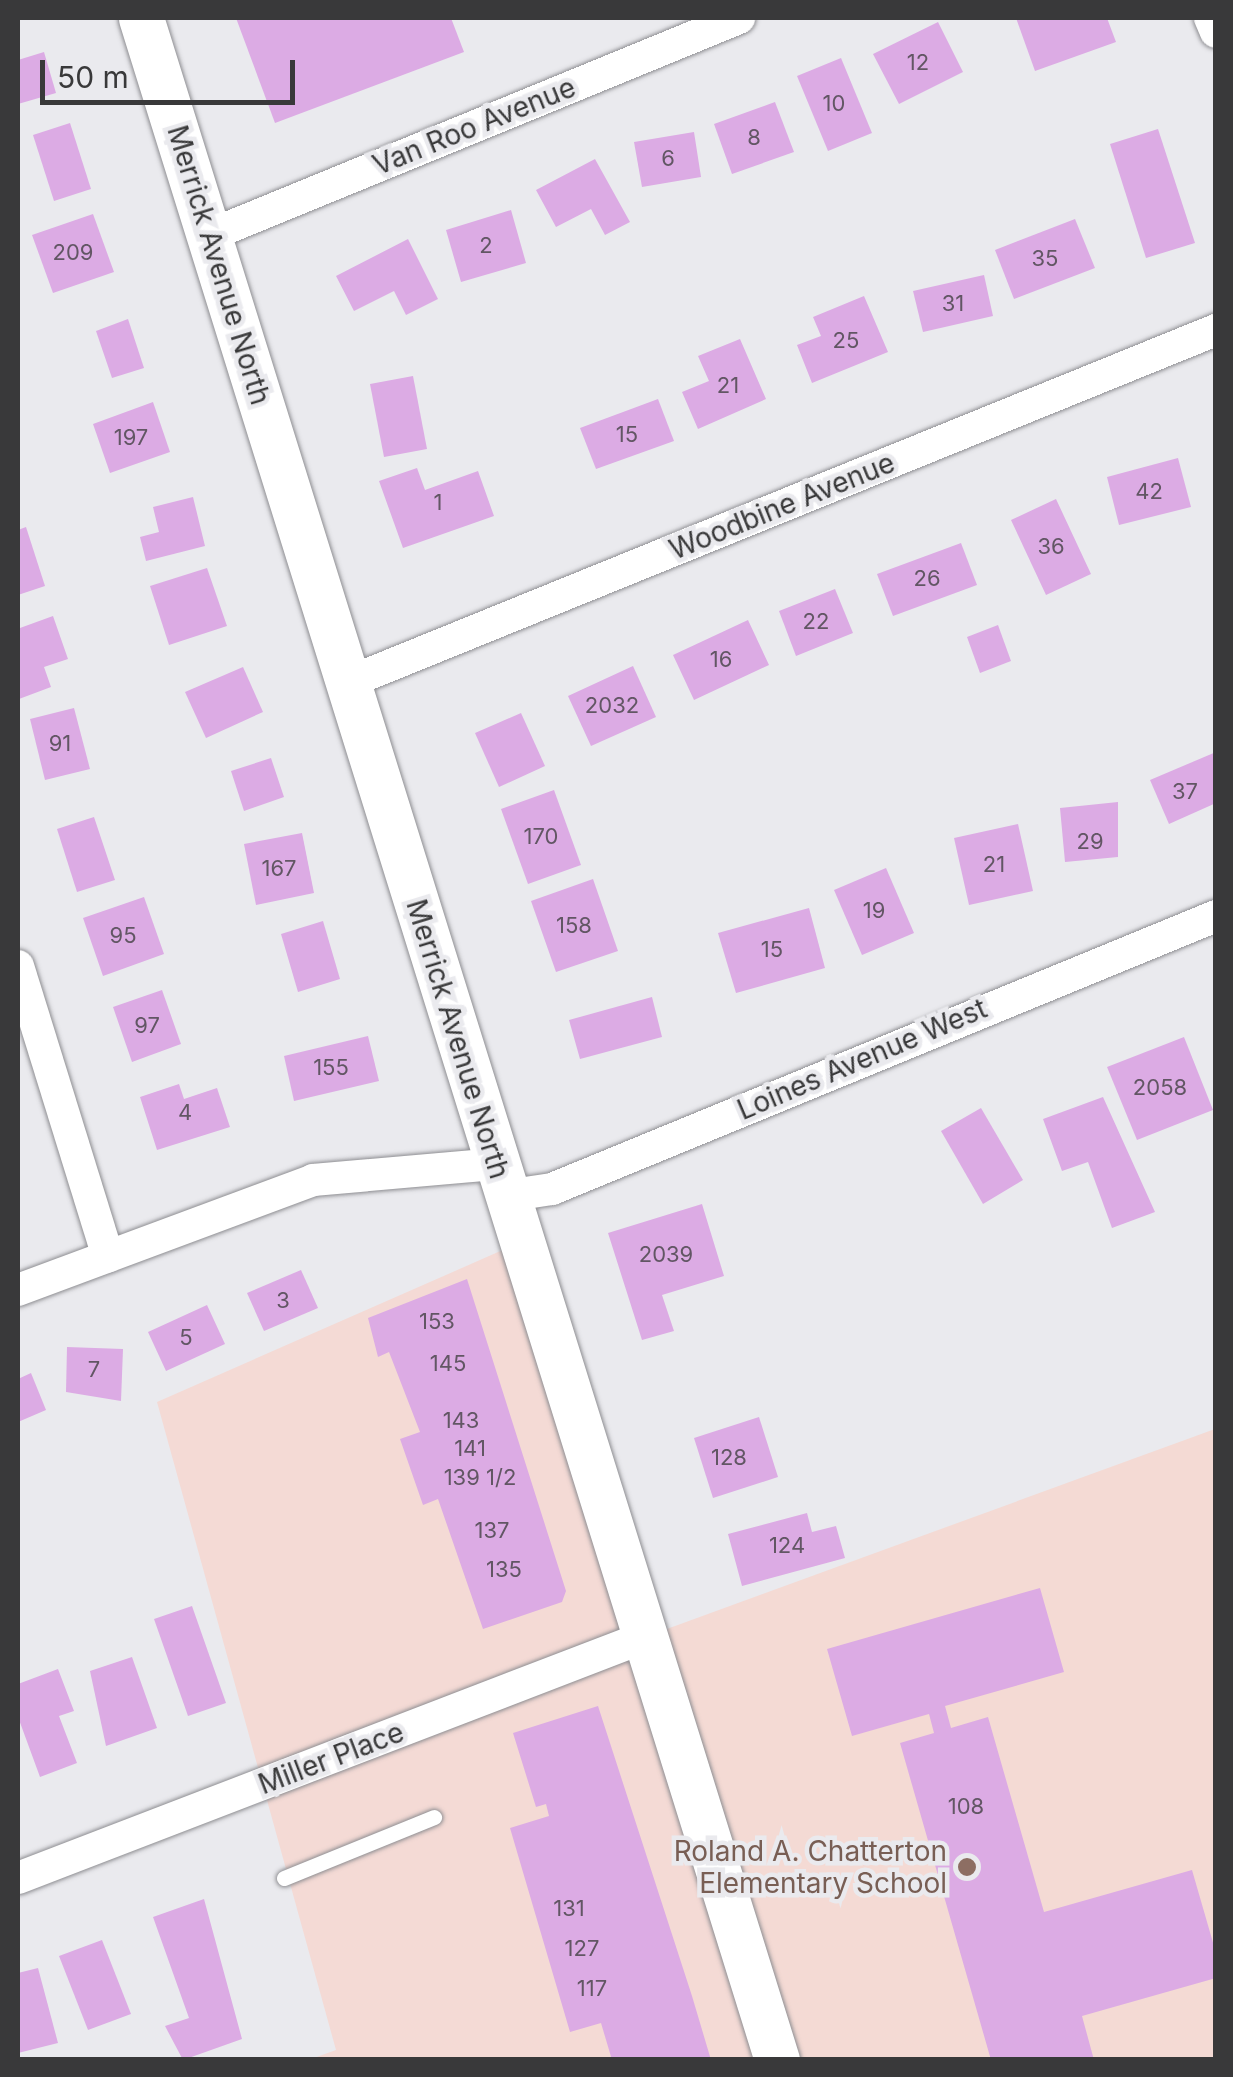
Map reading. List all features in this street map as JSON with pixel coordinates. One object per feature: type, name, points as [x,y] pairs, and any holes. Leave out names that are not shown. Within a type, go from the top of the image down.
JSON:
[{"type":"main road","name":"Merrick Avenue North","points":[[141,18],[776,2060]]},
{"type":"street","name":"Van Roo Avenue","points":[[210,235],[739,18]]},
{"type":"street","points":[[1210,18],[1216,32]]},
{"type":"street","name":"Woodbine Avenue","points":[[348,682],[1216,330]]},
{"type":"street","name":"Loines Avenue West","points":[[18,1290],[312,1180],[502,1180],[552,1189],[1216,916]]},
{"type":"street","points":[[18,966],[108,1256]]},
{"type":"street","name":"Miller Place","points":[[18,1878],[645,1638]]},
{"type":"lane","points":[[284,1878],[434,1818]]},
{"type":"shaded area","points":[[521,1242],[780,2059],[311,2059],[336,2050],[157,1402]]},
{"type":"shaded area","name":"Roland A. Chatterton Elementary School","points":[[1215,1429],[1215,2059],[779,2059],[645,1637]]},
{"type":"building","points":[[236,18],[451,18],[464,52],[275,123]]},
{"type":"building","points":[[1016,18],[1107,18],[1116,42],[1035,71]]},
{"type":"building","points":[[938,22],[963,72],[899,104],[873,54]]},
{"type":"building","points":[[44,52],[56,93],[18,104],[18,60]]},
{"type":"building","points":[[841,58],[872,133],[828,151],[797,76]]},
{"type":"building","points":[[775,102],[794,152],[732,174],[714,124]]},
{"type":"building","points":[[70,123],[91,189],[54,201],[33,135]]},
{"type":"building","points":[[1158,129],[1195,243],[1146,258],[1110,144]]},
{"type":"building","points":[[694,132],[701,177],[642,187],[634,142]]},
{"type":"building","points":[[595,159],[630,222],[605,235],[591,209],[556,227],[536,190]]},
{"type":"building","points":[[511,210],[526,263],[461,282],[446,230]]},
{"type":"building","points":[[93,214],[114,272],[53,293],[32,235]]},
{"type":"building","points":[[1075,219],[1095,268],[1014,299],[995,250]]},
{"type":"building","points":[[408,239],[438,299],[406,315],[394,291],[354,311],[336,276]]},
{"type":"building","points":[[984,275],[993,316],[923,332],[913,291]]},
{"type":"building","points":[[864,296],[888,352],[812,383],[797,345],[821,336],[813,317]]},
{"type":"building","points":[[128,319],[144,368],[112,378],[96,331]]},
{"type":"building","points":[[740,339],[766,399],[698,429],[682,392],[709,381],[698,356]]},
{"type":"building","points":[[413,376],[427,449],[384,457],[370,384]]},
{"type":"building","points":[[658,399],[674,441],[596,469],[580,428]]},
{"type":"building","points":[[153,402],[170,452],[110,473],[93,424]]},
{"type":"building","points":[[1178,458],[1191,507],[1119,525],[1107,477]]},
{"type":"building","points":[[417,468],[425,490],[478,471],[494,516],[403,548],[379,481]]},
{"type":"building","points":[[193,497],[205,546],[146,561],[140,537],[159,532],[153,507]]},
{"type":"building","points":[[1056,499],[1091,574],[1046,595],[1011,520]]},
{"type":"building","points":[[26,527],[45,586],[18,595],[18,530]]},
{"type":"building","points":[[961,543],[977,585],[893,616],[877,574]]},
{"type":"building","points":[[207,568],[227,626],[169,645],[150,586]]},
{"type":"building","points":[[835,589],[853,633],[796,656],[779,611]]},
{"type":"building","points":[[53,616],[68,659],[44,667],[51,687],[19,699],[20,628]]},
{"type":"building","points":[[748,620],[769,665],[694,700],[673,655]]},
{"type":"building","points":[[998,625],[1011,661],[980,673],[967,637]]},
{"type":"building","points":[[633,666],[656,717],[591,746],[568,696]]},
{"type":"building","points":[[243,667],[263,712],[206,738],[185,692]]},
{"type":"building","points":[[74,708],[90,769],[45,780],[30,719]]},
{"type":"building","points":[[521,713],[545,766],[499,787],[475,733]]},
{"type":"building","points":[[1216,752],[1216,803],[1169,824],[1150,780]]},
{"type":"building","points":[[271,758],[284,797],[244,811],[231,771]]},
{"type":"building","points":[[554,790],[581,865],[528,884],[501,809]]},
{"type":"building","points":[[1118,802],[1118,857],[1065,862],[1060,808]]},
{"type":"building","points":[[94,817],[115,880],[77,892],[57,829]]},
{"type":"building","points":[[1018,824],[1033,891],[969,905],[954,838]]},
{"type":"building","points":[[302,833],[314,893],[256,905],[244,844]]},
{"type":"building","points":[[886,868],[914,933],[862,955],[834,890]]},
{"type":"building","points":[[593,879],[618,951],[556,972],[531,901]]},
{"type":"building","points":[[144,897],[164,954],[103,976],[83,918]]},
{"type":"building","points":[[809,908],[825,968],[736,993],[718,933]]},
{"type":"building","points":[[323,921],[340,979],[298,992],[281,934]]},
{"type":"building","points":[[162,990],[181,1044],[132,1062],[113,1007]]},
{"type":"building","points":[[652,997],[662,1037],[580,1059],[569,1020]]},
{"type":"building","points":[[368,1036],[379,1081],[294,1101],[284,1056]]},
{"type":"building","points":[[1184,1037],[1213,1110],[1137,1140],[1107,1067]]},
{"type":"building","points":[[179,1084],[184,1099],[217,1088],[230,1127],[157,1150],[140,1097]]},
{"type":"building","points":[[1103,1097],[1155,1212],[1112,1228],[1088,1162],[1062,1171],[1043,1119]]},
{"type":"building","points":[[981,1108],[1023,1180],[983,1204],[941,1131]]},
{"type":"building","points":[[702,1204],[724,1276],[662,1295],[674,1331],[642,1340],[608,1233]]},
{"type":"building","points":[[301,1270],[318,1308],[264,1331],[247,1293]]},
{"type":"building","points":[[467,1279],[566,1591],[562,1602],[483,1629],[438,1499],[423,1505],[400,1439],[420,1432],[389,1352],[378,1357],[368,1318]]},
{"type":"building","points":[[207,1305],[225,1344],[166,1371],[148,1332]]},
{"type":"building","points":[[67,1347],[123,1349],[121,1401],[66,1392]]},
{"type":"building","points":[[31,1373],[46,1410],[18,1422],[18,1379]]},
{"type":"building","points":[[759,1417],[778,1477],[713,1498],[694,1438]]},
{"type":"building","points":[[807,1513],[812,1532],[836,1526],[845,1558],[742,1586],[728,1534]]},
{"type":"building","points":[[1040,1588],[1064,1672],[945,1706],[951,1728],[988,1717],[1044,1912],[1192,1870],[1216,1953],[1216,1978],[1082,2016],[1094,2060],[991,2060],[900,1743],[934,1733],[929,1714],[852,1736],[827,1649]]},
{"type":"building","points":[[192,1606],[226,1703],[188,1716],[154,1619]]},
{"type":"building","points":[[132,1657],[157,1728],[106,1746],[90,1671]]},
{"type":"building","points":[[58,1669],[74,1711],[59,1716],[77,1763],[40,1777],[18,1717],[18,1684]]},
{"type":"building","points":[[598,1706],[711,2060],[612,2060],[601,2023],[570,2032],[510,1828],[549,1816],[546,1804],[536,1807],[513,1733]]},
{"type":"building","points":[[204,1899],[242,2039],[183,2060],[165,2026],[189,2018],[153,1917]]},
{"type":"building","points":[[102,1940],[131,2014],[88,2030],[59,1956]]},
{"type":"building","points":[[38,1968],[58,2043],[18,2053],[18,1973]]},
{"type":"place","name":"Roland A. Chatterton Elementary School","points":[[967,1867]]}]
